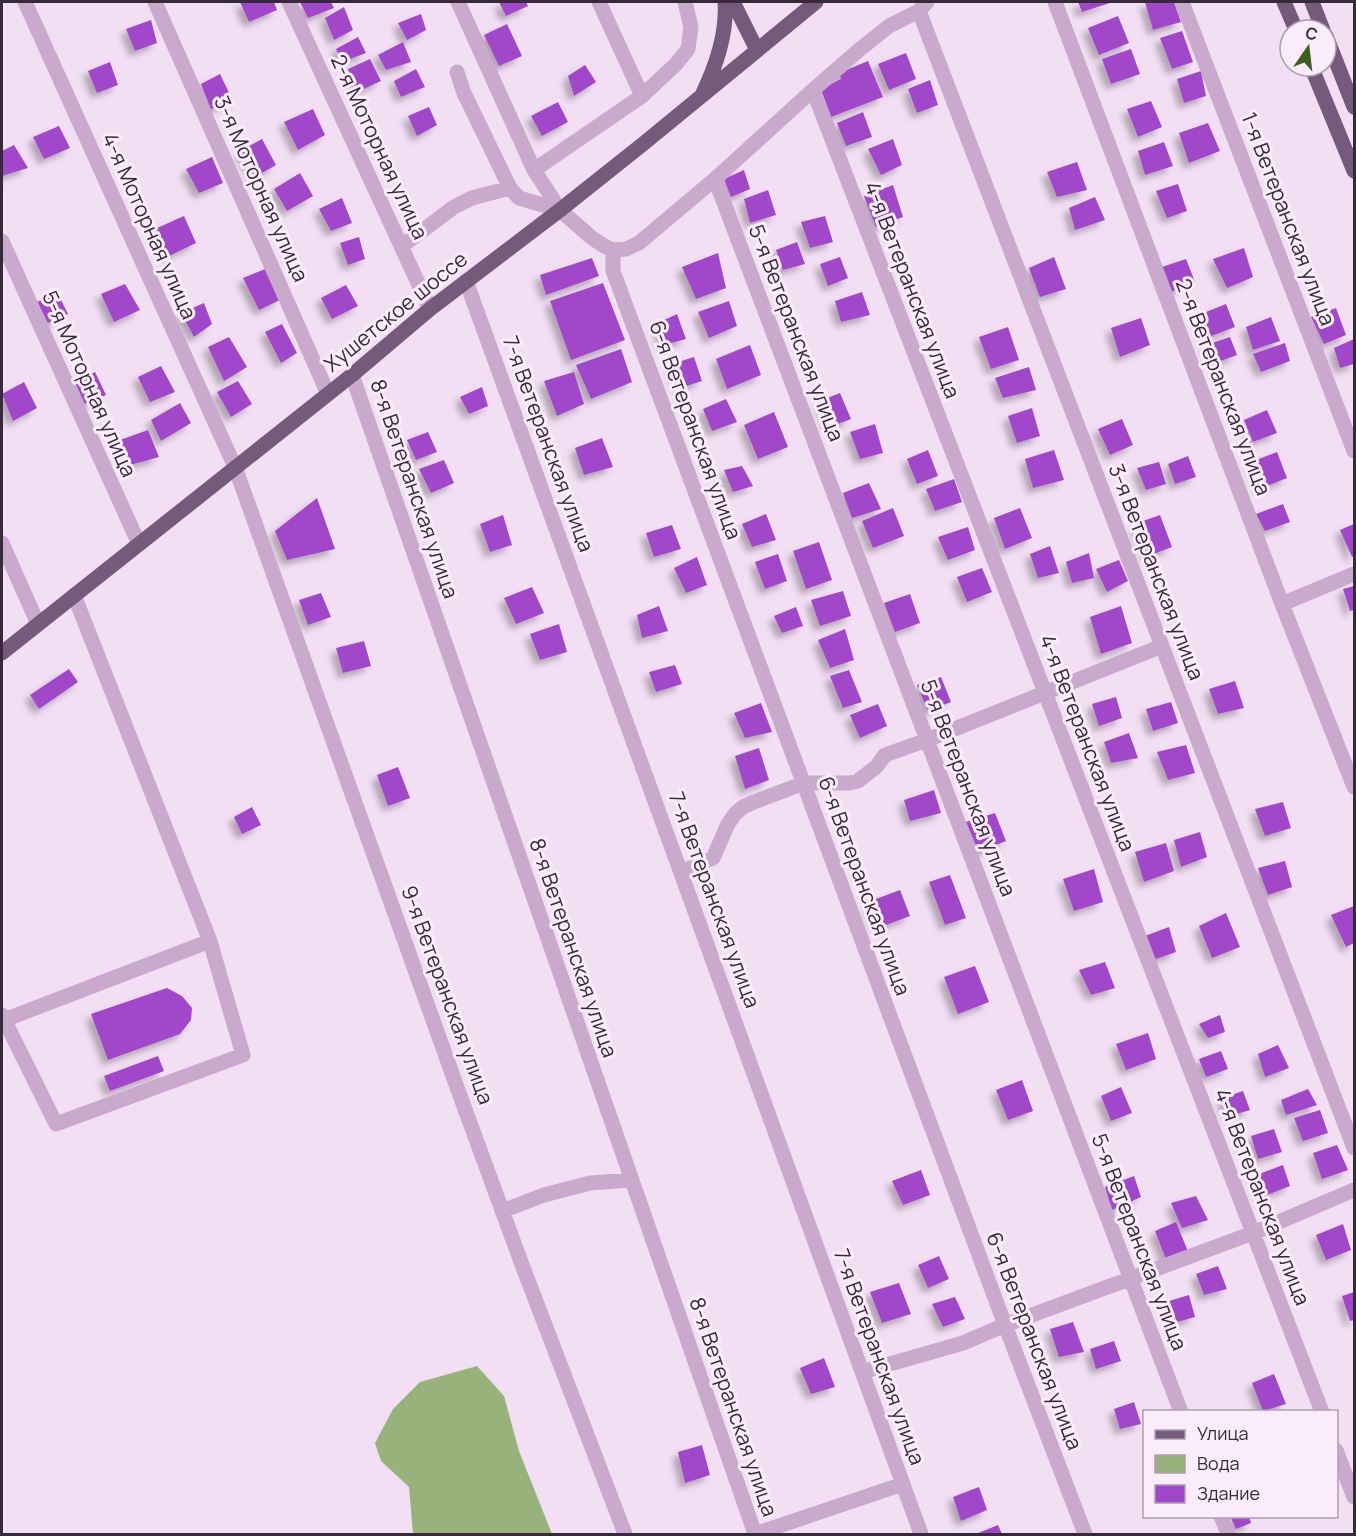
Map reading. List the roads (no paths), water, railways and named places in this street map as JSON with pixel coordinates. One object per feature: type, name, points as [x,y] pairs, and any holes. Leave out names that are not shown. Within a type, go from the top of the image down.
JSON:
[{"type":"main road","points":[[701,95],[710,79],[717,57],[725,2]]},
{"type":"main road","points":[[733,2],[757,50]]},
{"type":"main road","name":"Хушетское шоссе","points":[[2,653],[352,375],[430,309],[560,210],[816,2]]},
{"type":"main road","points":[[1284,2],[1291,18]]},
{"type":"main road","points":[[1312,2],[1318,18]]},
{"type":"main road","points":[[1338,66],[1354,107]]},
{"type":"main road","points":[[1316,78],[1354,171]]},
{"type":"street","name":"4-я Моторная улица","points":[[25,2],[236,468]]},
{"type":"street","name":"3-я Моторная улица","points":[[155,2],[328,394]]},
{"type":"street","name":"2-я Моторная улица","points":[[289,2],[430,309]]},
{"type":"street","points":[[458,2],[534,170],[560,210],[592,238],[613,250],[626,249],[639,243],[889,26],[923,6]]},
{"type":"street","points":[[599,2],[642,96]]},
{"type":"street","points":[[534,170],[642,96],[676,64],[688,50],[691,27],[685,2]]},
{"type":"street","name":"2-я Ветеранская улица","points":[[1055,2],[1282,604],[1354,787]]},
{"type":"street","name":"1-я Ветеранская улица","points":[[1182,2],[1354,451]]},
{"type":"street","name":"3-я Ветеранская улица","points":[[923,6],[1162,646],[1354,1148]]},
{"type":"street","points":[[457,72],[464,93],[510,188],[519,198],[560,210]]},
{"type":"street","name":"4-я Ветеранская улица","points":[[813,90],[1321,1410]]},
{"type":"street","name":"5-я Ветеранская улица","points":[[715,179],[1180,1410]]},
{"type":"street","points":[[402,246],[454,207],[472,198],[510,188]]},
{"type":"street","name":"5-я Моторная улица","points":[[2,241],[139,544]]},
{"type":"street","name":"6-я Ветеранская улица","points":[[613,250],[614,271],[1005,1325],[1085,1534]]},
{"type":"street","name":"7-я Ветеранская улица","points":[[466,281],[921,1534]]},
{"type":"street","name":"8-я Ветеранская улица","points":[[352,375],[755,1534]]},
{"type":"street","name":"9-я Ветеранская улица","points":[[236,468],[502,1210],[625,1534]]},
{"type":"street","points":[[2,543],[38,624]]},
{"type":"street","points":[[1282,604],[1354,574]]},
{"type":"street","points":[[74,595],[210,941],[243,1055],[56,1124],[3,1018],[210,941]]},
{"type":"street","points":[[681,872],[713,858],[728,824],[743,807],[804,783],[841,784],[858,781],[885,755],[1162,646]]},
{"type":"street","points":[[502,1210],[544,1195],[591,1183],[632,1180]]},
{"type":"street","points":[[862,1372],[963,1343],[1005,1325],[1253,1233],[1354,1190]]},
{"type":"street","points":[[1338,1455],[1354,1497]]},
{"type":"street","points":[[755,1534],[903,1484]]},
{"type":"street","points":[[1222,1518],[1228,1534]]},
{"type":"water","points":[[477,1366],[504,1396],[519,1451],[552,1534],[413,1534],[409,1487],[381,1461],[375,1443],[393,1409],[420,1382]]}]
